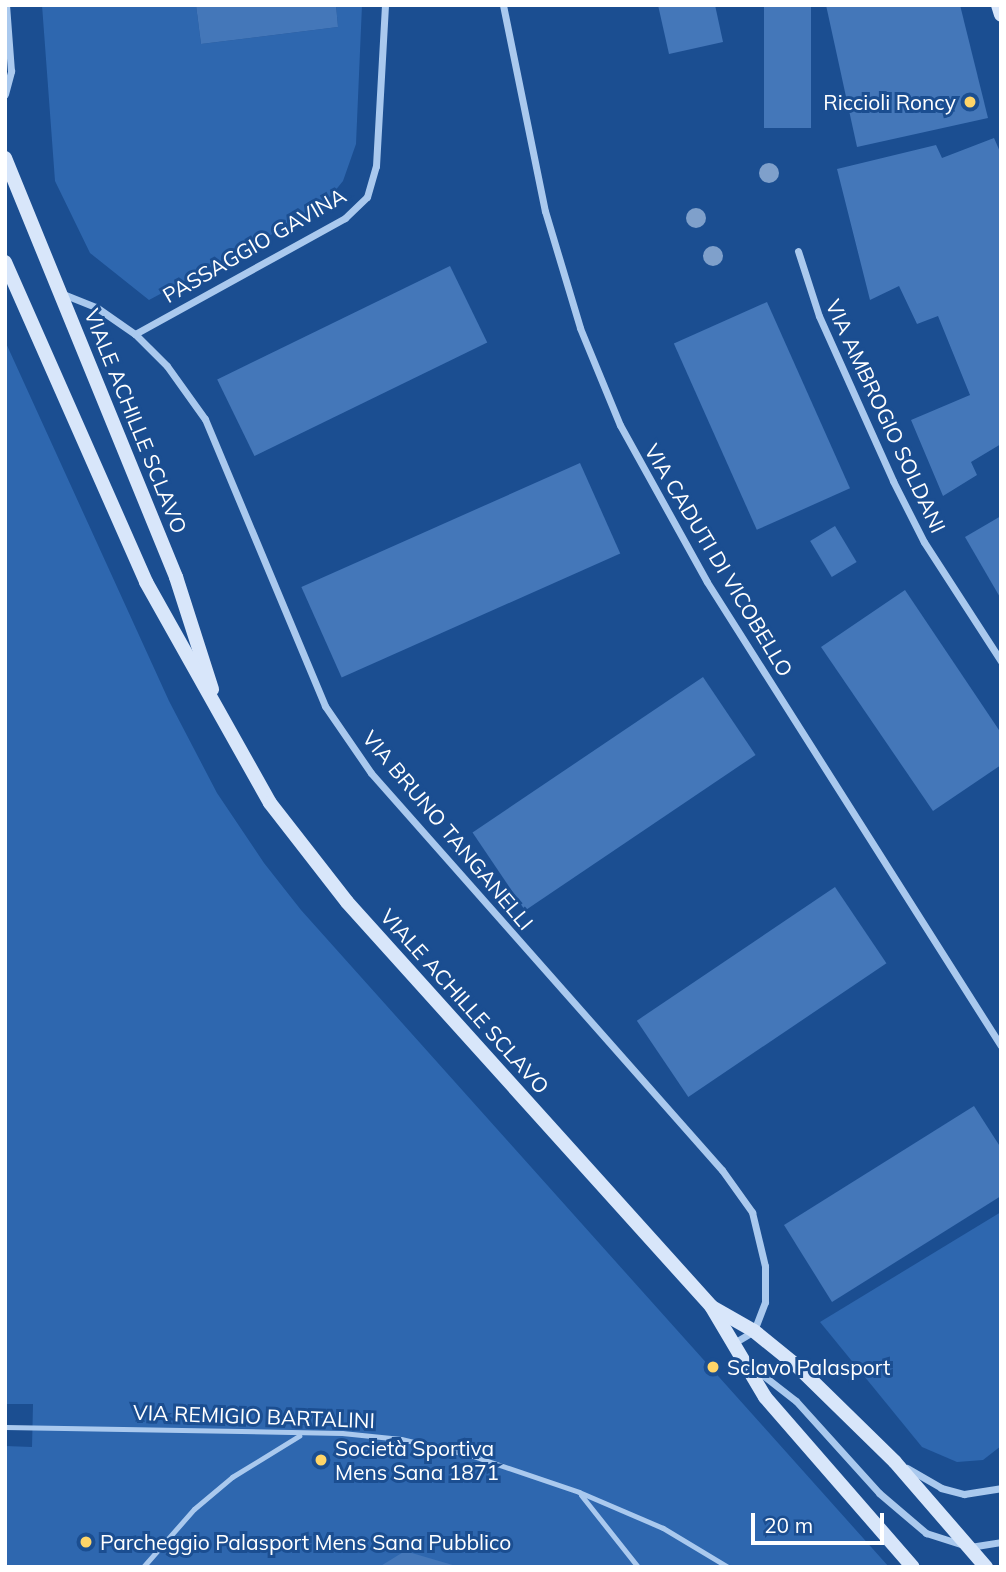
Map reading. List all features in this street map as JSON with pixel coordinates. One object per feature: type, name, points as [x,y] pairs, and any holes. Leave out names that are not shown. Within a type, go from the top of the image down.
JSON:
[{"type":"main road","points":[[998,5],[1001,15]]},
{"type":"main road","name":"VIALE ACHILLE SCLAVO","points":[[5,158],[184,597],[216,704]]},
{"type":"main road","name":"VIALE ACHILLE SCLAVO","points":[[5,262],[146,582],[270,803],[322,871],[710,1306],[741,1361],[790,1428],[913,1567]]},
{"type":"main road","name":"VIALE ACHILLE SCLAVO","points":[[710,1306],[754,1331],[895,1462],[986,1567]]},
{"type":"street","points":[[5,94],[11,71],[6,5]]},
{"type":"street","name":"PASSAGGIO GAVINA","points":[[135,334],[345,218],[367,197],[376,166],[385,5]]},
{"type":"street","name":"VIA CADUTI DI VICOBELLO","points":[[503,5],[545,211],[580,328],[620,425],[707,582],[1001,1045]]},
{"type":"street","name":"VIA AMBROGIO SOLDANI","points":[[798,251],[819,316],[892,481],[925,542],[1001,661]]},
{"type":"street","name":"VIA BRUNO TANGANELLI","points":[[62,294],[96,307],[135,334],[174,375],[205,419],[308,669],[349,743],[398,805],[722,1170],[752,1212],[765,1266],[765,1302],[754,1331]]},
{"type":"street","points":[[730,1343],[754,1331]]},
{"type":"street","points":[[741,1361],[796,1401],[908,1520],[944,1542],[970,1547],[1001,1542]]},
{"type":"street","points":[[895,1462],[941,1488],[964,1494],[1001,1488]]},
{"type":"lane","name":"VIA REMIGIO BARTALINI","points":[[5,1427],[401,1439],[470,1455],[579,1492],[663,1528],[728,1567]]},
{"type":"lane","points":[[143,1567],[194,1509],[232,1477],[302,1434]]},
{"type":"lane","points":[[579,1492],[638,1567]]},
{"type":"shaded area","points":[[42,5],[196,5],[201,44],[338,27],[336,5],[362,5],[356,144],[343,181],[321,208],[149,300],[90,253],[55,181]]},
{"type":"shaded area","points":[[5,341],[169,701],[217,793],[264,863],[301,910],[889,1567],[5,1567],[5,1446],[32,1447],[33,1404],[5,1404]]},
{"type":"shaded area","points":[[1001,1212],[1001,1446],[983,1460],[957,1462],[922,1447],[820,1322]]},
{"type":"building","points":[[196,5],[336,5],[338,27],[201,44]]},
{"type":"building","points":[[658,5],[715,5],[723,42],[669,54]]},
{"type":"building","points":[[764,5],[811,5],[811,128],[764,128]]},
{"type":"building","points":[[826,5],[960,5],[988,118],[857,147]]},
{"type":"building","points":[[994,138],[1001,154],[1001,444],[971,462],[977,475],[943,496],[911,420],[970,395],[938,316],[917,324],[899,286],[870,300],[837,169],[936,145],[942,158]]},
{"type":"building","points":[[450,266],[487,342],[254,456],[217,380]]},
{"type":"building","points":[[767,302],[850,488],[757,530],[674,343]]},
{"type":"building","points":[[580,463],[620,553],[342,677],[301,587]]},
{"type":"building","points":[[1001,516],[1001,599],[965,537]]},
{"type":"building","points":[[835,526],[857,562],[832,577],[810,541]]},
{"type":"building","points":[[905,590],[1001,733],[1001,765],[933,811],[821,647]]},
{"type":"building","points":[[703,677],[756,755],[525,910],[473,832]]},
{"type":"building","points":[[835,887],[886,963],[688,1097],[637,1021]]},
{"type":"building","points":[[974,1106],[1001,1148],[1001,1196],[832,1302],[784,1225]]},
{"type":"building","points":[[405,1551],[456,1566],[456,1567],[379,1567]]},
{"type":"place","name":"Riccioli Roncy","points":[[970,102]]},
{"type":"place","name":"Sclavo Palasport","points":[[713,1367]]},
{"type":"place","name":"Società Sportiva Mens Sana 1871","points":[[321,1460]]},
{"type":"place","name":"Parcheggio Palasport Mens Sana Pubblico","points":[[86,1542]]}]
